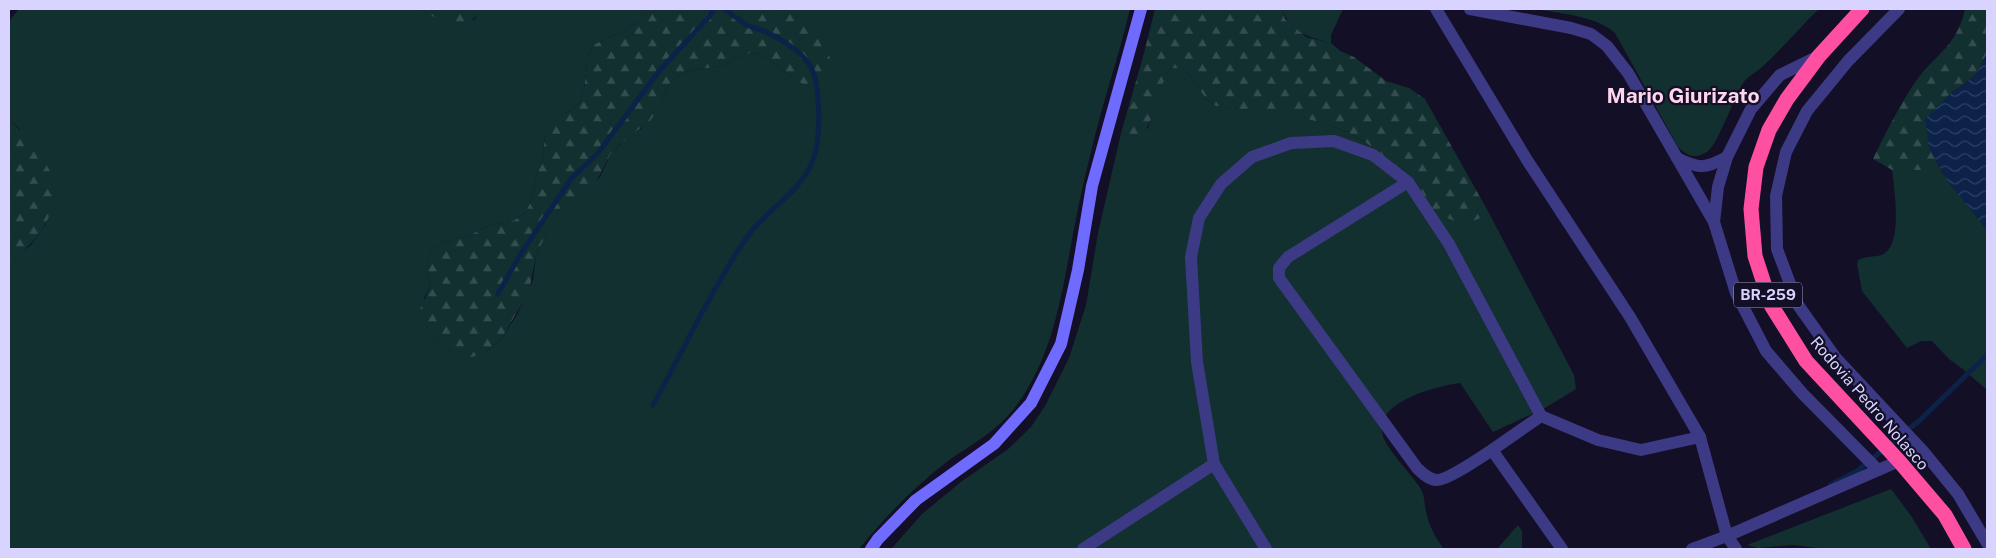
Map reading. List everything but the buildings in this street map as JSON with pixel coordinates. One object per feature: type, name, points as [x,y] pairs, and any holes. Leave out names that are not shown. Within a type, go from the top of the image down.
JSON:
[{"type":"highway","name":"Rodovia Pedro Nolasco","points":[[1862,9],[1819,56],[1782,107],[1769,130],[1756,167],[1751,209],[1755,256],[1771,305],[1806,361],[1899,461],[1945,515],[1964,549]]},
{"type":"street","points":[[871,549],[878,538],[916,500],[994,444],[1031,403],[1061,344],[1078,270],[1092,186],[1141,9]]},
{"type":"street","points":[[1436,9],[1527,160],[1630,317],[1700,438],[1727,536],[1736,549]]},
{"type":"street","points":[[1470,9],[1571,28],[1591,34],[1607,46],[1628,73],[1714,222],[1736,294],[1766,351],[1802,393],[1878,470]]},
{"type":"street","points":[[1899,9],[1848,61],[1807,111],[1786,152],[1776,196],[1777,249],[1798,305],[1835,357],[1923,451],[1958,494],[1987,543]]},
{"type":"street","points":[[1714,222],[1718,187],[1727,157],[1751,109],[1764,91],[1780,75],[1819,56]]},
{"type":"street","points":[[1266,549],[1214,464],[1197,362],[1191,258],[1199,218],[1221,184],[1252,157],[1291,143],[1334,141],[1373,155],[1408,182],[1449,244],[1541,416],[1598,440],[1641,450],[1700,438]]},
{"type":"street","points":[[1677,158],[1695,167],[1712,165],[1727,157]]},
{"type":"street","points":[[1408,182],[1288,257],[1279,268],[1279,278],[1412,460],[1426,476],[1436,480],[1447,477],[1492,450],[1541,416]]},
{"type":"street","points":[[1492,450],[1562,549]]},
{"type":"street","points":[[1692,549],[1727,536],[1899,461]]},
{"type":"street","points":[[1083,549],[1214,464]]},
{"type":"green space","points":[[19,9],[421,9],[427,13],[474,20],[482,9],[644,9],[640,20],[630,28],[595,44],[588,54],[584,91],[579,103],[570,111],[558,115],[545,137],[542,162],[537,174],[531,201],[525,213],[515,220],[490,225],[468,236],[442,243],[432,250],[427,261],[430,287],[424,298],[423,322],[438,341],[458,356],[484,353],[503,336],[517,315],[533,280],[536,255],[547,233],[600,177],[611,153],[630,135],[641,129],[662,104],[667,87],[675,78],[686,71],[722,66],[744,54],[756,53],[768,59],[798,82],[810,87],[799,18],[778,9],[1130,9],[1087,168],[1054,324],[1038,369],[1027,390],[1006,418],[991,432],[948,461],[924,481],[890,514],[859,549],[9,549],[9,261],[31,245],[46,224],[19,128],[9,119],[9,21]]},
{"type":"green space","points":[[421,9],[482,9],[469,21],[453,23],[437,18]]},
{"type":"green space","points":[[644,9],[778,9],[788,12],[799,18],[825,47],[830,58],[827,71],[822,82],[810,87],[798,82],[768,59],[756,53],[744,54],[722,66],[686,71],[675,78],[667,87],[662,104],[650,121],[611,153],[593,188],[547,233],[536,255],[529,292],[503,336],[484,353],[472,357],[458,356],[438,341],[423,322],[420,309],[430,287],[427,261],[432,250],[442,243],[468,236],[490,225],[515,220],[525,213],[531,201],[537,174],[542,162],[545,137],[549,124],[558,115],[570,111],[579,103],[584,91],[588,54],[595,44],[630,28],[640,20]]},
{"type":"green space","points":[[1155,9],[1282,9],[1285,19],[1306,37],[1331,43],[1340,51],[1354,57],[1386,81],[1409,88],[1425,99],[1489,213],[1472,221],[1446,218],[1423,202],[1382,155],[1360,139],[1327,124],[1311,120],[1216,106],[1206,99],[1192,78],[1183,69],[1170,68],[1162,85],[1154,113],[1140,137],[1127,136],[1121,133]]},
{"type":"green space","points":[[1282,9],[1343,9],[1331,35],[1331,43],[1308,36],[1295,29]]},
{"type":"green space","points":[[1536,9],[1819,9],[1761,68],[1743,83],[1712,146],[1704,154],[1692,156],[1678,147],[1615,33],[1597,22]]},
{"type":"green space","points":[[1965,9],[1987,9],[1987,53],[1976,75],[1950,94],[1929,148],[1941,170],[1892,170],[1873,159],[1914,84],[1944,50],[1956,33]]},
{"type":"green space","points":[[1170,68],[1183,69],[1192,78],[1206,99],[1216,106],[1296,116],[1326,124],[1354,136],[1366,143],[1386,160],[1423,201],[1445,216],[1458,220],[1472,221],[1489,213],[1574,375],[1576,389],[1545,408],[1493,432],[1460,383],[1423,392],[1396,405],[1387,414],[1382,424],[1385,441],[1421,489],[1430,526],[1444,549],[891,549],[922,514],[962,481],[1007,450],[1031,427],[1045,406],[1069,358],[1086,305],[1098,233],[1121,133],[1127,136],[1148,128],[1164,79]]},
{"type":"green space","points":[[9,119],[48,167],[54,188],[53,201],[45,225],[20,254],[9,261]]},
{"type":"green space","points":[[1892,170],[1941,170],[1987,230],[1987,390],[1949,359],[1932,341],[1921,341],[1907,348],[1862,291],[1857,264],[1858,260],[1881,255],[1888,250],[1893,241],[1896,216]]},
{"type":"green space","points":[[1891,489],[1912,517],[1931,549],[1826,549],[1793,545],[1758,548],[1747,545]]},
{"type":"green space","points":[[1518,525],[1522,531],[1522,549],[1497,549]]},
{"type":"water","points":[[1987,53],[1987,230],[1948,182],[1929,148],[1925,119],[1950,94],[1976,75]]},
{"type":"waterway","points":[[498,294],[520,255],[571,179],[598,153],[660,70],[714,9]]},
{"type":"waterway","points":[[653,405],[734,257],[755,227],[802,180],[809,169],[816,148],[819,123],[818,96],[813,72],[809,64],[800,54],[782,41],[764,31],[749,26],[724,9]]},
{"type":"waterway","points":[[1830,485],[1857,471],[1920,420],[1987,355]]},
{"type":"district","name":"Mario Giurizato","points":[[1683,96]]}]
